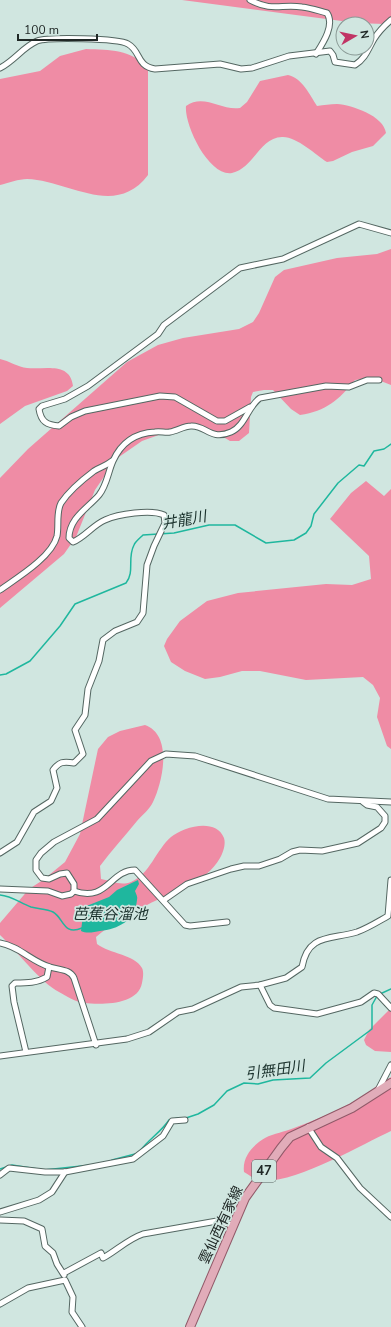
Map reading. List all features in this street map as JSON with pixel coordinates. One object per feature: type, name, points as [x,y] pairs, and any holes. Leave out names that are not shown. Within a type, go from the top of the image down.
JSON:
[{"type":"main road","name":"雲仙西有家線","points":[[190,1327],[232,1225],[245,1198],[290,1137],[308,1127],[352,1108],[391,1083]]},
{"type":"street","points":[[250,0],[260,5],[273,8],[301,7],[327,13],[329,18],[329,27],[316,54]]},
{"type":"street","points":[[0,68],[13,60],[35,42],[52,38],[123,42],[133,48],[143,64],[149,68],[155,69],[220,64],[241,69],[252,68],[289,56],[316,54],[330,51],[335,62],[355,65],[361,61],[382,28],[391,20]]},
{"type":"street","points":[[251,406],[225,420],[217,421],[175,397],[160,396],[86,411],[71,417],[60,426],[49,425],[42,420],[39,409],[42,406],[65,399],[88,386],[158,334],[164,325],[240,268],[283,259],[358,224],[391,234]]},
{"type":"street","points":[[0,853],[17,842],[34,812],[51,801],[57,788],[53,770],[58,763],[65,761],[74,763],[83,754],[75,730],[85,716],[88,689],[99,661],[103,640],[115,631],[137,622],[143,613],[147,565],[165,523],[164,515],[152,512],[123,515],[104,520],[73,542],[69,538],[69,532],[79,514],[99,494],[106,484],[113,461],[128,440],[137,435],[156,432],[170,432],[190,426],[216,435],[233,431],[251,406],[260,398],[326,386],[349,387],[367,380],[379,380]]},
{"type":"street","points":[[0,590],[31,568],[53,545],[56,537],[60,505],[70,492],[96,470],[113,461]]},
{"type":"street","points":[[74,891],[74,884],[67,873],[60,874],[49,879],[42,878],[36,870],[36,860],[41,853],[54,842],[97,819],[152,761],[166,754],[195,756],[328,798],[362,802],[391,802]]},
{"type":"street","points":[[164,900],[187,884],[231,869],[259,866],[300,850],[322,851],[358,843],[381,828],[385,822],[385,816],[377,807],[367,805],[362,802]]},
{"type":"street","points":[[74,891],[82,894],[102,891],[119,876],[135,870],[164,900],[180,922],[185,925],[190,926],[227,922]]},
{"type":"street","points":[[0,1056],[63,1046],[96,1045],[126,1039],[149,1032],[178,1012],[193,1009],[241,987],[260,985],[286,978],[302,967],[304,954],[309,946],[328,938],[358,932],[388,916],[391,880]]},
{"type":"street","points":[[0,889],[48,892],[62,896],[71,894],[74,891]]},
{"type":"street","points":[[0,943],[14,948],[49,967],[67,971],[73,976],[96,1045]]},
{"type":"street","points":[[26,1052],[14,1002],[12,986],[16,983],[32,983],[42,980],[47,977],[49,967]]},
{"type":"street","points":[[260,985],[270,1004],[274,1008],[317,1014],[361,1002],[371,994],[379,995],[391,1008]]},
{"type":"street","points":[[377,1092],[391,1065]]},
{"type":"street","points":[[0,1175],[10,1168],[45,1172],[64,1172],[133,1159],[162,1136],[172,1121],[184,1120]]},
{"type":"street","points":[[308,1127],[314,1140],[336,1158],[360,1188],[391,1217]]},
{"type":"street","points":[[0,1212],[39,1200],[52,1192],[64,1172]]},
{"type":"street","points":[[0,1220],[24,1221],[42,1229],[45,1246],[53,1253],[57,1264],[64,1273],[65,1280],[73,1297],[72,1312],[82,1327]]},
{"type":"street","points":[[64,1273],[101,1253],[103,1258],[119,1249],[134,1237],[143,1234],[217,1222],[232,1225]]},
{"type":"street","points":[[0,1304],[28,1288],[65,1280]]},
{"type":"shaded area","points":[[182,0],[391,0],[391,21],[384,24],[375,24],[375,16],[335,16],[335,20]]},
{"type":"shaded area","points":[[86,49],[112,50],[127,54],[135,57],[148,68],[148,175],[135,188],[121,194],[106,196],[90,194],[43,181],[27,179],[0,185],[0,79],[40,71],[60,56]]},
{"type":"shaded area","points":[[288,75],[301,83],[317,106],[337,104],[359,109],[380,121],[386,133],[373,146],[352,152],[333,161],[327,162],[306,146],[282,137],[268,142],[240,170],[232,173],[223,172],[215,167],[207,159],[194,137],[186,114],[186,106],[193,102],[199,101],[226,107],[240,108],[247,102],[260,81]]},
{"type":"shaded area","points":[[391,249],[391,385],[373,378],[355,380],[331,404],[317,411],[300,415],[291,409],[273,390],[253,392],[251,397],[249,433],[239,441],[230,441],[210,429],[198,427],[178,428],[142,441],[116,459],[95,490],[76,537],[64,554],[0,608],[0,478],[28,449],[127,362],[158,345],[183,338],[239,329],[253,322],[259,313],[275,277],[284,270],[337,258],[377,254]]},
{"type":"shaded area","points":[[0,359],[24,367],[55,368],[62,370],[71,378],[73,386],[67,391],[25,406],[0,424]]},
{"type":"shaded area","points":[[366,481],[384,496],[391,489],[391,749],[387,746],[377,717],[380,698],[373,685],[363,677],[306,680],[260,671],[242,671],[220,677],[205,679],[185,671],[171,662],[164,646],[167,639],[180,621],[207,601],[238,593],[326,584],[352,585],[371,579],[369,556],[330,519],[351,493]]},
{"type":"shaded area","points":[[145,725],[154,730],[159,738],[162,748],[163,759],[160,783],[150,807],[100,866],[101,879],[124,884],[138,878],[148,868],[161,848],[171,837],[176,833],[191,827],[207,826],[214,828],[220,832],[224,838],[224,848],[214,867],[197,881],[127,916],[96,937],[97,944],[108,950],[128,957],[138,963],[142,968],[142,983],[134,996],[127,1000],[118,1002],[91,1004],[81,1002],[74,1000],[52,988],[44,981],[0,935],[0,923],[29,889],[43,880],[65,862],[80,834],[98,749],[108,737],[120,731]]},
{"type":"shaded area","points":[[391,1008],[391,1052],[375,1051],[366,1045],[364,1040],[369,1030]]},
{"type":"shaded area","points":[[391,1077],[391,1131],[324,1164],[286,1178],[270,1181],[257,1180],[244,1172],[245,1161],[249,1152],[265,1138],[319,1118],[345,1106],[369,1093]]},
{"type":"water","name":"芭蕉谷溜池","points":[[138,880],[139,884],[135,891],[137,898],[136,907],[129,919],[119,926],[107,930],[90,932],[81,931],[84,907],[109,897],[117,890]]},
{"type":"waterway","name":"井龍川","points":[[0,675],[6,674],[30,661],[60,626],[75,604],[126,583],[129,579],[131,570],[132,550],[135,543],[143,535],[174,533],[209,525],[235,525],[266,543],[294,540],[306,533],[311,526],[314,514],[338,483],[359,465],[364,466],[374,451],[384,449],[391,444]]},
{"type":"waterway","points":[[0,895],[12,898],[31,907],[53,912],[64,925],[71,930],[82,928]]},
{"type":"waterway","name":"引無田川","points":[[380,994],[391,989]]},
{"type":"waterway","name":"引無田川","points":[[186,1118],[198,1114],[214,1105],[227,1091],[244,1083],[258,1084],[273,1080],[310,1078],[326,1063],[372,1029],[372,1005],[377,996]]},
{"type":"waterway","name":"引無田川","points":[[140,1151],[169,1120],[178,1118]]},
{"type":"waterway","name":"引無田川","points":[[112,1160],[135,1154]]},
{"type":"waterway","name":"引無田川","points":[[0,1169],[12,1165],[44,1170],[91,1165]]}]
